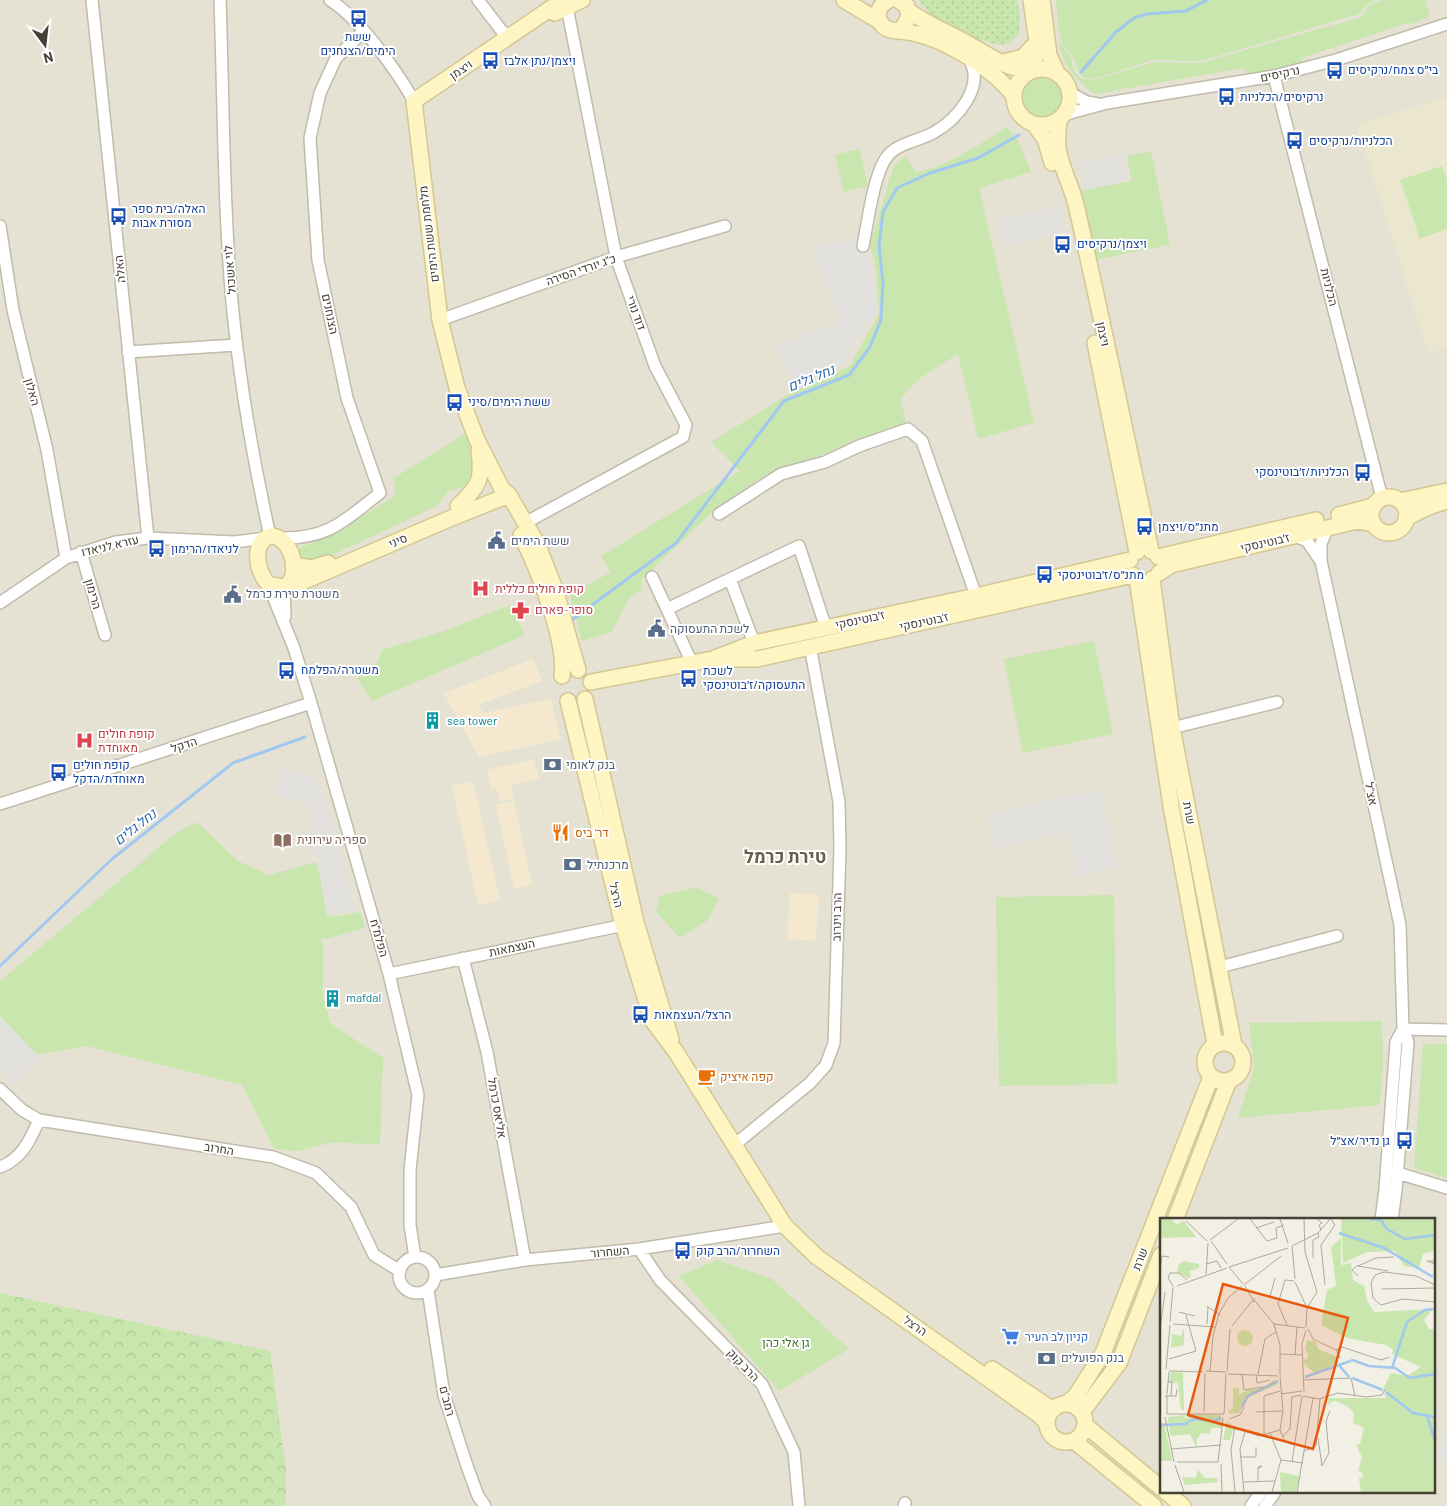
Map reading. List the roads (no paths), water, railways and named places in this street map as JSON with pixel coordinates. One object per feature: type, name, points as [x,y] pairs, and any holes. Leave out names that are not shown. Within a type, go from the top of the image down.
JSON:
[{"type":"street","name":"האלה","points":[[92,0],[148,538]]},
{"type":"street","name":"לוי אשכול","points":[[220,0],[228,247],[236,345],[257,475],[272,537]]},
{"type":"street","name":"מלחמת ששת הימים","points":[[330,0],[341,7],[401,77],[414,101],[440,320],[457,388],[477,440],[504,494],[544,589],[563,656],[562,676]]},
{"type":"street","points":[[478,0],[508,39]]},
{"type":"street","name":"ויצמן","points":[[414,101],[565,3],[582,0]]},
{"type":"street","points":[[844,0],[878,21],[886,29],[924,35],[969,59],[998,70],[1009,67],[1032,71],[1045,69],[1057,73]]},
{"type":"street","points":[[878,21],[879,8],[889,0]]},
{"type":"street","points":[[1014,96],[1020,79],[1032,71],[1036,42],[1032,0]]},
{"type":"street","points":[[905,5],[928,24],[968,44],[998,70],[1014,96],[1019,113],[1034,124],[1043,125],[1062,117],[1070,102],[1070,93],[1067,84],[1057,73],[1049,55],[1042,0]]},
{"type":"street","name":"דוד נורי","points":[[525,523],[683,437],[686,425],[655,366],[616,257],[565,3]]},
{"type":"street","points":[[897,31],[906,25],[905,5]]},
{"type":"street","name":"נרקיסים","points":[[1062,117],[1107,103],[1274,76],[1343,58],[1447,24]]},
{"type":"street","name":"הצנחנים","points":[[272,537],[303,539],[333,529],[380,493],[347,398],[318,260],[310,138],[320,93],[336,58],[363,32]]},
{"type":"street","points":[[863,246],[879,173],[885,159],[896,149],[925,138],[940,129],[964,104],[974,87],[998,70],[1023,57],[1036,42]]},
{"type":"street","points":[[969,59],[975,71],[974,87]]},
{"type":"street","name":"הכלניות","points":[[1274,76],[1378,502]]},
{"type":"street","name":"נרקיסים","points":[[1070,93],[1087,102],[1107,103]]},
{"type":"street","name":"ויצמן","points":[[1062,117],[1057,136],[1058,152],[1078,211],[1145,566]]},
{"type":"street","name":"ויצמן","points":[[1034,124],[1045,139],[1066,202],[1145,566]]},
{"type":"street","name":"האלון","points":[[0,226],[13,310],[47,450],[66,558]]},
{"type":"street","name":"כ\"ג יורדי הסירה","points":[[440,320],[616,257],[725,226]]},
{"type":"street","points":[[128,352],[236,345]]},
{"type":"street","points":[[719,514],[781,474],[825,462],[896,431],[908,429],[922,441],[976,596]]},
{"type":"street","points":[[458,506],[472,493],[481,478],[477,440]]},
{"type":"street","points":[[1400,501],[1447,491]]},
{"type":"street","name":"מלחמת ששת הימים","points":[[504,494],[525,523],[547,568],[578,670]]},
{"type":"street","name":"סיני","points":[[293,565],[311,568],[322,565],[458,506],[504,494]]},
{"type":"street","name":"סיני","points":[[286,586],[302,582],[504,494]]},
{"type":"street","points":[[1394,498],[1400,501],[1406,510],[1406,518],[1402,527],[1392,533],[1380,531],[1373,524],[1371,517],[1378,502],[1394,498]]},
{"type":"street","points":[[1406,518],[1428,507],[1447,501]]},
{"type":"street","name":"ז׳בוטינסקי","points":[[591,682],[713,659],[754,643],[976,596],[1145,566],[1378,502]]},
{"type":"street","name":"ז׳בוטינסקי","points":[[1145,566],[1171,565],[1357,521],[1373,524]]},
{"type":"street","name":"אצ\"ל","points":[[1326,528],[1321,544],[1321,562],[1400,925],[1403,1029],[1396,1042],[1392,1218]]},
{"type":"street","name":"אצ\"ל","points":[[1295,536],[1307,541],[1321,562]]},
{"type":"street","points":[[272,537],[288,548],[293,565],[292,577],[286,586],[268,584],[263,576],[258,553],[259,546],[272,537]]},
{"type":"street","name":"עזרא לניאדו","points":[[0,603],[66,558],[116,542],[148,538],[234,542],[272,537]]},
{"type":"street","name":"עזרא לניאדו","points":[[234,542],[258,553]]},
{"type":"street","points":[[667,609],[799,546],[826,628]]},
{"type":"street","name":"הרימון","points":[[81,552],[105,635]]},
{"type":"street","name":"ז'בוטינסקי","points":[[713,659],[757,659],[1145,566]]},
{"type":"street","name":"שרת","points":[[1145,566],[1172,728],[1234,1045]]},
{"type":"street","name":"שרת","points":[[1145,566],[1171,806],[1215,1044]]},
{"type":"street","points":[[652,577],[692,663]]},
{"type":"street","points":[[730,579],[754,643]]},
{"type":"street","name":"הפלמ\"ח","points":[[268,584],[286,626],[311,703],[389,974],[418,1094],[410,1170],[410,1226],[415,1257]]},
{"type":"street","name":"הפלמ\"ח","points":[[286,586],[286,626]]},
{"type":"street","name":"הרב וינרוב","points":[[733,1146],[810,1083],[826,1065],[834,1043],[840,848],[839,802],[810,646]]},
{"type":"street","points":[[578,670],[588,676],[591,682],[590,693],[585,699],[576,702],[568,700],[559,690],[562,676],[570,671],[578,670]]},
{"type":"street","name":"הרצל","points":[[585,699],[629,924]]},
{"type":"street","name":"הרצל","points":[[568,700],[629,924],[652,1020],[676,1052],[733,1146],[785,1226],[1055,1413]]},
{"type":"street","points":[[1172,728],[1277,702]]},
{"type":"street","name":"הדקל","points":[[0,804],[311,703]]},
{"type":"street","name":"העצמאות","points":[[389,974],[629,924]]},
{"type":"street","points":[[1220,967],[1337,936]]},
{"type":"street","name":"אליאס כרמל","points":[[463,958],[487,1052],[525,1260]]},
{"type":"street","points":[[1403,1029],[1447,1030]]},
{"type":"street","points":[[1228,1043],[1234,1045],[1242,1055],[1242,1067],[1235,1077],[1229,1080],[1217,1080],[1211,1077],[1207,1072],[1204,1060],[1210,1048],[1215,1044],[1228,1043]]},
{"type":"street","name":"שרת","points":[[1055,1413],[1075,1397],[1103,1353],[1211,1077]]},
{"type":"street","points":[[1176,1218],[1229,1080]]},
{"type":"street","name":"החרוב","points":[[0,1089],[22,1110],[39,1120],[273,1157],[316,1173],[351,1207],[374,1255],[400,1271]]},
{"type":"street","points":[[0,1168],[12,1163],[27,1146],[39,1120]]},
{"type":"street","points":[[1392,1171],[1447,1188]]},
{"type":"street","name":"אצ\"ל","points":[[1381,1218],[1392,1171]]},
{"type":"street","name":"השחרור","points":[[435,1275],[525,1260],[639,1249],[785,1226]]},
{"type":"street","name":"הרב קוק","points":[[639,1249],[660,1280],[762,1384],[794,1452],[799,1506]]},
{"type":"street","points":[[415,1257],[426,1259],[431,1264],[435,1275],[428,1290],[417,1292],[408,1289],[400,1279],[400,1271],[405,1262],[415,1257]]},
{"type":"street","name":"שרת","points":[[1083,1418],[1119,1363],[1160,1259]]},
{"type":"street","name":"רמב\"ם","points":[[428,1290],[444,1395],[476,1501],[485,1506]]},
{"type":"street","points":[[1154,1506],[1074,1441],[1058,1440],[1050,1434],[1055,1413],[1071,1405],[1160,1487]]},
{"type":"street","points":[[1074,1441],[1082,1434],[1083,1418]]},
{"type":"street","points":[[1168,1494],[1183,1506]]},
{"type":"street","points":[[1252,1506],[1260,1494]]},
{"type":"street","points":[[1265,1506],[1274,1494]]},
{"type":"waterway","name":"נחל גלים","points":[[1081,72],[1116,32],[1134,18],[1147,14],[1186,11],[1207,0]]},
{"type":"waterway","name":"נחל גלים","points":[[573,619],[676,543],[784,401],[849,375],[870,347],[881,320],[883,283],[879,247],[883,212],[897,188],[930,173],[978,158],[1019,135]]},
{"type":"waterway","name":"נחל גלים","points":[[0,966],[112,859],[233,763],[305,737]]},
{"type":"place","name":"ששת הימים/הצנחנים","points":[[358,18]]},
{"type":"place","name":"ויצמן/נתן אלבז","points":[[490,61]]},
{"type":"place","name":"בי״ס צמח/נרקיסים","points":[[1334,70]]},
{"type":"place","name":"נרקיסים/הכלניות","points":[[1226,97]]},
{"type":"place","name":"הכלניות/נרקיסים","points":[[1295,141]]},
{"type":"place","name":"האלה/בית ספר מסורת אבות","points":[[118,216]]},
{"type":"place","name":"ויצמן/נרקיסים","points":[[1063,244]]},
{"type":"place","name":"ששת הימים/סיני","points":[[454,402]]},
{"type":"place","name":"הכלניות/ז׳בוטינסקי","points":[[1363,472]]},
{"type":"place","name":"מתנ״ס/ויצמן","points":[[1144,527]]},
{"type":"place","name":"ששת הימים","points":[[497,541]]},
{"type":"place","name":"לניאדו/הרימון","points":[[157,549]]},
{"type":"place","name":"מתנ״ס/ז׳בוטינסקי","points":[[1044,575]]},
{"type":"place","name":"קופת חולים כללית","points":[[481,589]]},
{"type":"place","name":"משטרת טירת כרמל","points":[[232,594]]},
{"type":"place","name":"סופר-פארם","points":[[521,610]]},
{"type":"place","name":"לשכת התעסוקה","points":[[656,629]]},
{"type":"place","name":"משטרה/הפלמח","points":[[287,670]]},
{"type":"place","name":"לשכת התעסוקה/ז׳בוטינסקי","points":[[689,678]]},
{"type":"place","name":"sea tower","points":[[433,721]]},
{"type":"place","name":"קופת חולים מאוחדת","points":[[84,741]]},
{"type":"place","name":"בנק לאומי","points":[[552,765]]},
{"type":"place","name":"קופת חולים מאוחדת/הדקל","points":[[59,772]]},
{"type":"place","name":"דר' ביס","points":[[561,833]]},
{"type":"place","name":"ספריה עירונית","points":[[283,840]]},
{"type":"place","name":"מרכנתיל","points":[[573,865]]},
{"type":"place","name":"mafdal","points":[[332,998]]},
{"type":"place","name":"הרצל/העצמאות","points":[[640,1015]]},
{"type":"place","name":"קפה איציק","points":[[706,1077]]},
{"type":"place","name":"גן נדיר/אצ״ל","points":[[1404,1141]]},
{"type":"place","name":"השחרור/הרב קוק","points":[[682,1251]]},
{"type":"place","name":"קניון לב העיר","points":[[1011,1337]]},
{"type":"place","name":"בנק הפועלים","points":[[1047,1358]]},
{"type":"district","name":"טירת כרמל","points":[[785,857]]},
{"type":"park label","name":"גן אלי כהן","points":[[786,1343]]}]
